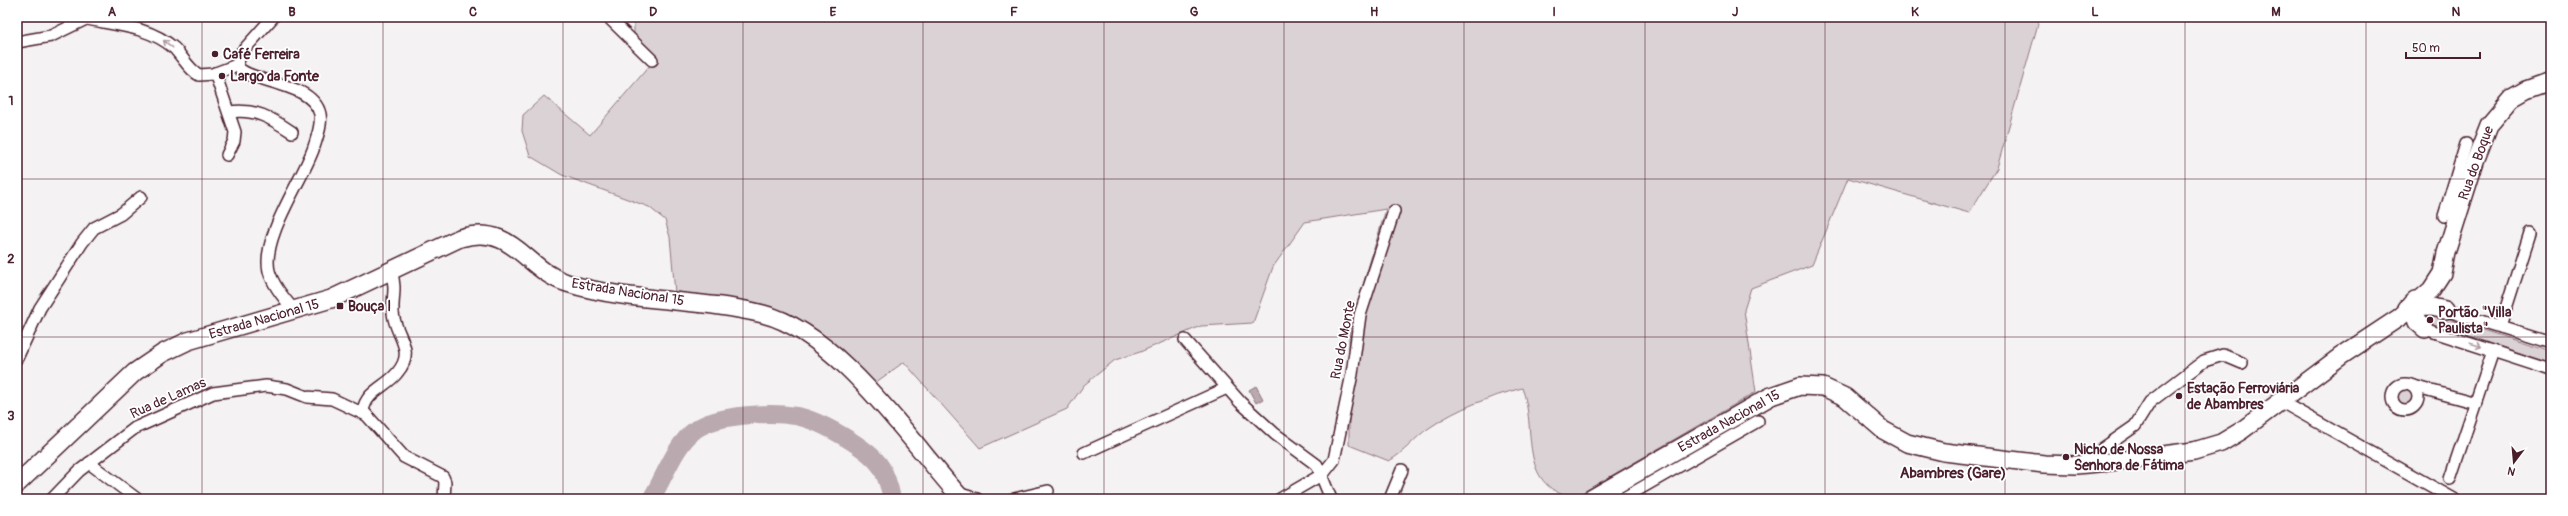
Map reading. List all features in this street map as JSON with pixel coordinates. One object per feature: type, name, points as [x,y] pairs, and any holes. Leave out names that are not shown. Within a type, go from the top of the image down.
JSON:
[{"type":"main road","name":"Rua do Boque","points":[[2278,403],[2341,356],[2390,314],[2442,273],[2468,160],[2500,110],[2521,92],[2551,81]]},
{"type":"main road","name":"Estrada Nacional 15","points":[[17,484],[135,372],[150,361],[188,341],[331,300],[460,238],[480,234],[490,235],[509,243],[547,273],[565,282],[624,294],[742,309],[778,319],[816,341],[872,392],[959,496]]},
{"type":"main road","name":"Rua do Boque","points":[[2341,356],[2412,308],[2434,280]]},
{"type":"main road","points":[[2434,280],[2437,300],[2445,310]]},
{"type":"main road","points":[[2390,314],[2412,308],[2445,310]]},
{"type":"main road","points":[[2412,308],[2417,322],[2425,329]]},
{"type":"main road","points":[[2383,329],[2409,327],[2425,329]]},
{"type":"main road","name":"Estrada Nacional 15","points":[[1598,497],[1771,396],[1784,390],[1805,386],[1823,387],[1836,392],[1849,400],[1888,433],[1902,441],[1925,448],[2044,464],[2099,464],[2210,447],[2236,435],[2278,403]]},
{"type":"street","points":[[237,65],[241,53],[274,17]]},
{"type":"street","points":[[608,17],[652,60]]},
{"type":"street","points":[[17,42],[54,35],[89,18],[132,27],[156,36],[177,51],[195,72],[202,76],[237,65]]},
{"type":"street","points":[[237,65],[242,72],[284,85],[302,94],[312,102],[320,114],[320,126],[312,152],[276,227],[269,255],[270,275],[280,294],[295,311]]},
{"type":"street","points":[[215,73],[229,112],[235,136],[227,155]]},
{"type":"street","points":[[229,112],[243,110],[259,112],[292,132]]},
{"type":"street","points":[[2444,216],[2468,160],[2466,144]]},
{"type":"street","points":[[17,358],[40,308],[86,238],[94,228],[121,214],[141,197]]},
{"type":"street","name":"Rua do Monte","points":[[1322,474],[1332,464],[1335,455],[1352,374],[1360,315],[1394,211]]},
{"type":"street","points":[[2500,327],[2530,234]]},
{"type":"street","points":[[391,272],[396,292],[393,315],[403,342],[405,359],[396,374],[368,399],[363,407],[364,414],[404,457],[443,477],[445,482],[444,499]]},
{"type":"street","points":[[2445,310],[2551,343]]},
{"type":"street","points":[[2425,329],[2551,370]]},
{"type":"street","points":[[1185,340],[1227,388],[1257,419],[1314,462],[1322,474],[1331,499]]},
{"type":"street","points":[[2450,478],[2493,351]]},
{"type":"street","points":[[2099,464],[2102,449],[2135,426],[2150,402],[2204,361],[2223,355],[2242,363]]},
{"type":"street","points":[[2429,389],[2413,407],[2405,410],[2397,407],[2392,400],[2392,392],[2398,386],[2410,385],[2429,389],[2476,404]]},
{"type":"street","points":[[2410,385],[2417,391],[2418,400]]},
{"type":"street","name":"Rua de Lamas","points":[[52,499],[89,463],[140,424],[203,396],[223,391],[258,386],[279,388],[307,397],[332,399],[364,414]]},
{"type":"street","points":[[1084,453],[1227,388]]},
{"type":"street","points":[[2278,403],[2454,499]]},
{"type":"street","points":[[1622,499],[1758,421]]},
{"type":"street","points":[[89,463],[137,499]]},
{"type":"street","points":[[1390,499],[1402,470]]},
{"type":"street","points":[[1280,499],[1322,474]]},
{"type":"street","points":[[1014,499],[1048,491]]},
{"type":"street","points":[[959,496],[977,499]]},
{"type":"shaded area","points":[[638,17],[2040,17],[1997,168],[1969,213],[1848,178],[1812,265],[1751,288],[1744,310],[1756,392],[1573,498],[1555,491],[1543,481],[1536,468],[1532,453],[1529,421],[1522,388],[1486,399],[1462,409],[1440,421],[1424,432],[1389,461],[1349,445],[1349,331],[1386,209],[1305,222],[1273,267],[1253,323],[1201,326],[1140,352],[1115,360],[1084,385],[1067,409],[980,448],[904,362],[872,385],[821,337],[675,293],[670,237],[665,220],[649,207],[562,175],[530,156],[522,131],[523,115],[544,96],[590,135],[651,64],[634,46],[634,22]]},
{"type":"shaded area","points":[[2433,314],[2551,352],[2551,365],[2430,326]]},
{"type":"shaded area","points":[[1256,386],[1263,399],[1256,403],[1249,390]]},
{"type":"shaded area","points":[[2405,390],[2410,392],[2412,397],[2410,402],[2405,404],[2400,402],[2398,397],[2400,392]]},
{"type":"waterway","points":[[651,499],[681,444],[695,430],[717,420],[759,414],[796,416],[817,423],[843,436],[866,452],[881,467],[887,479],[892,499]]},
{"type":"place","name":"Café Ferreira","points":[[215,54]]},
{"type":"place","name":"Largo da Fonte","points":[[222,76]]},
{"type":"place","name":"Bouça I","points":[[340,306]]},
{"type":"place","name":"Portão \"Villa Paulista\"","points":[[2430,320]]},
{"type":"place","name":"Estação Ferroviária de Abambres","points":[[2179,396]]},
{"type":"place","name":"Nicho de Nossa Senhora de Fátima","points":[[2066,457]]},
{"type":"district","name":"Abambres (Gare)","points":[[1953,473]]}]
